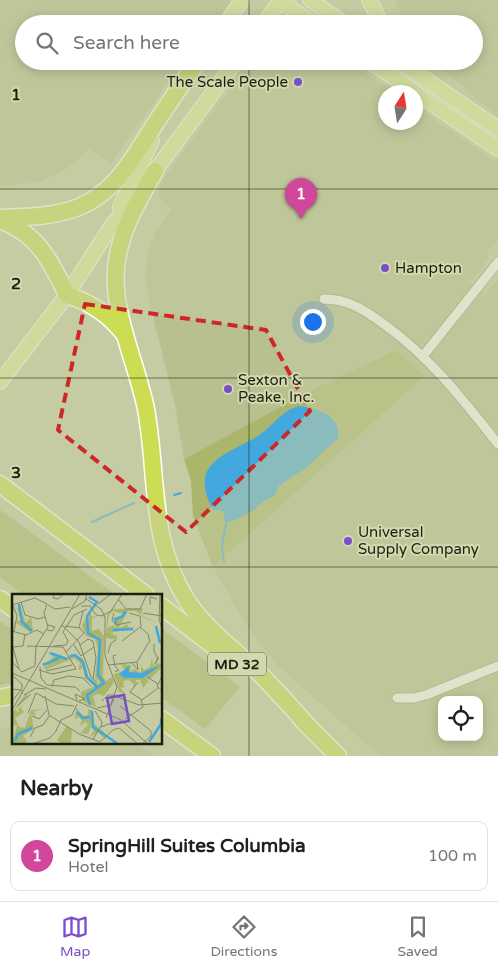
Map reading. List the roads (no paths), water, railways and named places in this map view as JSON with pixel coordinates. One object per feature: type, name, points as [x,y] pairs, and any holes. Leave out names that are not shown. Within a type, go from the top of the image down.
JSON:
[{"type":"highway","points":[[0,219],[45,216],[63,212],[81,206],[110,186],[128,167],[192,70]]},
{"type":"highway","points":[[155,171],[127,222],[117,252],[116,289],[126,337],[147,417],[159,529],[163,547],[178,585],[187,600],[209,627],[260,674],[309,727]]},
{"type":"highway","points":[[0,219],[17,228],[38,244],[48,258],[67,295],[86,302],[104,312],[126,337]]},
{"type":"highway","points":[[0,484],[145,594]]},
{"type":"highway","points":[[0,599],[12,608]]},
{"type":"highway","name":"MD 32","points":[[162,607],[259,681],[338,756]]},
{"type":"highway","points":[[162,720],[212,756]]},
{"type":"highway","points":[[162,729],[204,756]]},
{"type":"main road","points":[[231,15],[242,0]]},
{"type":"main road","points":[[269,15],[280,0],[301,15]]},
{"type":"main road","points":[[310,0],[332,15]]},
{"type":"main road","points":[[369,0],[377,15]]},
{"type":"main road","points":[[110,228],[156,134],[193,70]]},
{"type":"main road","points":[[0,382],[67,295],[110,228],[231,70]]},
{"type":"main road","points":[[382,70],[404,85]]},
{"type":"main road","points":[[412,70],[498,129]]},
{"type":"main road","points":[[424,70],[456,100]]},
{"type":"main road","points":[[423,98],[498,149]]},
{"type":"street","points":[[423,356],[498,262]]},
{"type":"street","points":[[324,299],[337,299],[359,307],[404,339],[452,386],[498,444]]},
{"type":"street","points":[[397,698],[414,698],[426,695],[498,666]]},
{"type":"water","points":[[299,406],[320,411],[332,418],[336,423],[338,438],[304,470],[279,486],[274,496],[265,500],[254,510],[233,521],[225,522],[223,511],[213,510],[206,493],[205,480],[208,469],[226,454],[250,441],[284,414]]},
{"type":"waterway","points":[[174,495],[181,493]]},
{"type":"waterway","points":[[92,522],[134,503]]},
{"type":"waterway","points":[[224,562],[222,546],[226,523]]},
{"type":"place","name":"The Scale People","points":[[298,82]]},
{"type":"place","name":"SpringHill Suites Columbia","points":[[301,219]]},
{"type":"place","name":"Hampton","points":[[385,268]]},
{"type":"place","name":"Sexton & Peake, Inc.","points":[[228,389]]},
{"type":"place","name":"Universal Supply Company","points":[[348,541]]}]
